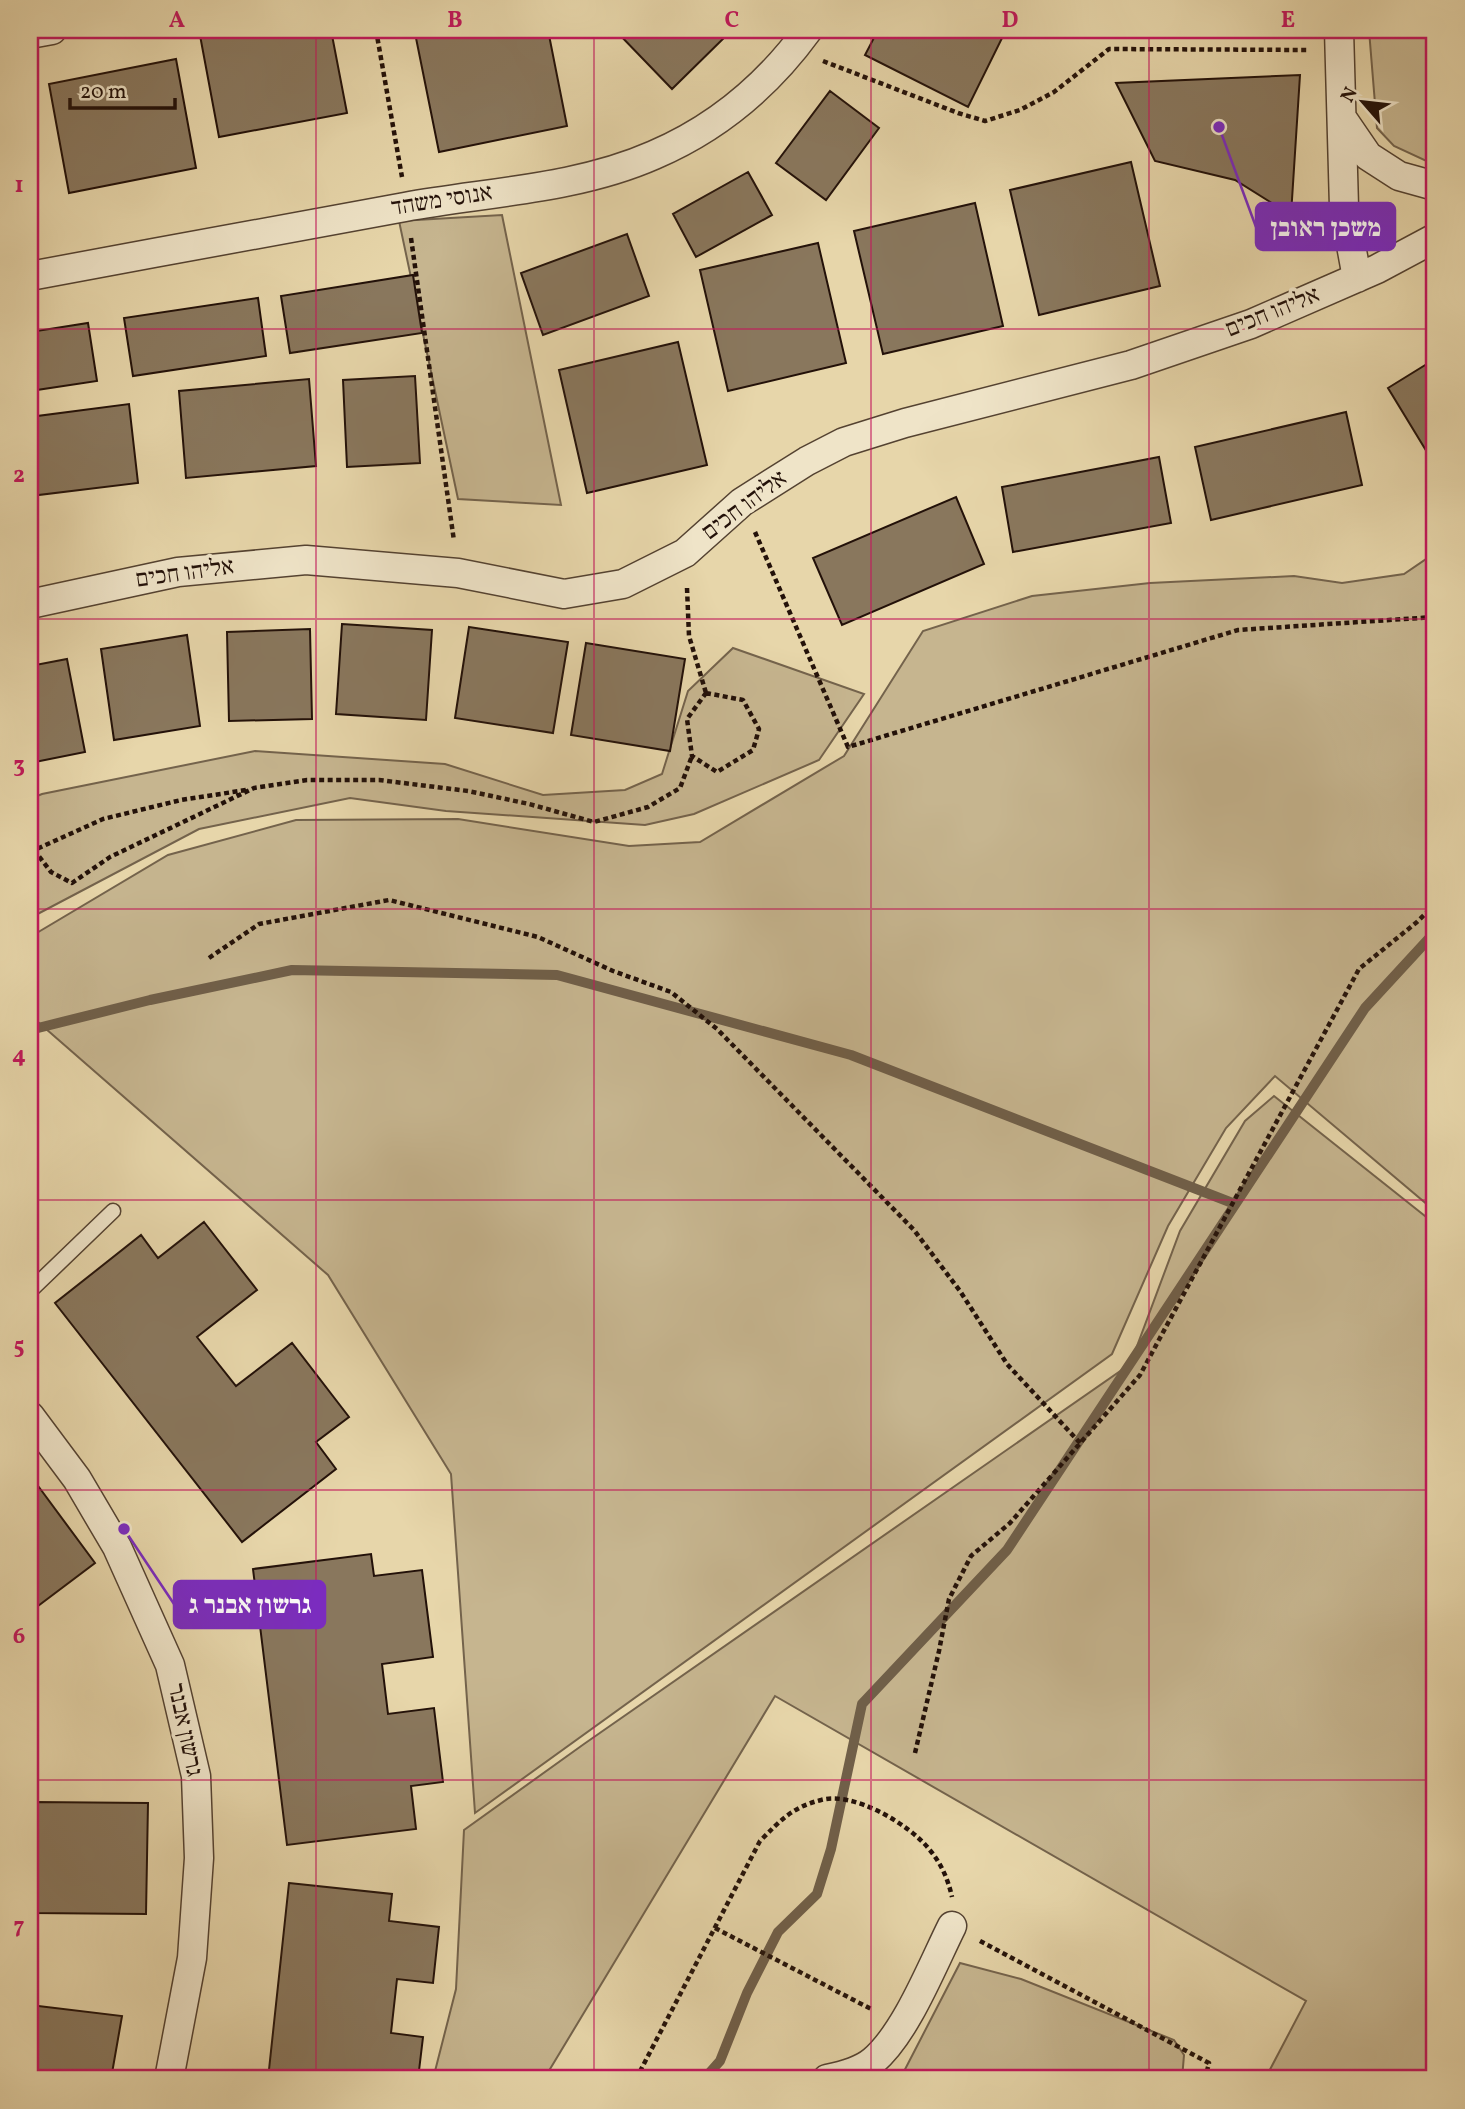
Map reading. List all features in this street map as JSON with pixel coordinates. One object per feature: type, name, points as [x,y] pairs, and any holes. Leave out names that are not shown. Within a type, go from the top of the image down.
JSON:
[{"type":"street","name":"אנוסי משהד","points":[[30,276],[407,206],[595,176],[653,156],[694,136],[746,100],[801,40]]},
{"type":"street","points":[[1340,40],[1344,207],[1357,278]]},
{"type":"street","points":[[1342,118],[1368,156],[1399,176],[1435,186]]},
{"type":"street","name":"אליהו חכים","points":[[30,604],[178,572],[306,560],[458,573],[564,594],[623,584],[685,553],[743,502],[807,461],[844,442],[905,423],[1131,365],[1251,324],[1357,278],[1435,238]]},
{"type":"street","name":"גרשון אבנר","points":[[30,1416],[77,1479],[117,1547],[170,1665],[195,1776],[199,1858],[192,1958],[169,2079]]},
{"type":"street","points":[[827,2079],[846,2075],[871,2063],[891,2042],[952,1926]]},
{"type":"lane","points":[[30,1291],[113,1211]]},
{"type":"path","points":[[376,30],[407,206],[458,573]]},
{"type":"path","points":[[801,40],[958,113],[985,121],[1020,110],[1054,92],[1109,49],[1340,40]]},
{"type":"path","points":[[743,502],[848,747],[1238,630],[1435,617]]},
{"type":"path","points":[[685,553],[689,636],[706,693]]},
{"type":"path","points":[[254,788],[110,857],[72,883],[51,872],[32,851],[103,819],[181,800],[254,788],[307,780],[379,780],[468,791],[594,822],[648,807],[680,788],[692,756],[687,719],[706,693]]},
{"type":"path","points":[[692,756],[717,772],[752,750],[759,729],[743,700],[706,693]]},
{"type":"path","points":[[209,958],[260,924],[390,900],[538,937],[613,971],[671,992],[717,1029],[914,1230],[960,1291],[1007,1364],[1080,1443]]},
{"type":"path","points":[[915,1753],[948,1599],[971,1556],[1010,1523],[1140,1375],[1359,969],[1435,904]]},
{"type":"path","points":[[636,2079],[760,1842],[789,1812],[823,1799],[852,1801],[877,1811],[914,1834],[930,1849],[948,1880]]},
{"type":"path","points":[[952,1926],[1209,2063],[1205,2079]]},
{"type":"path","points":[[715,1928],[902,2025]]},
{"type":"shaded area","points":[[1369,30],[1435,30],[1435,165],[1394,146],[1377,128]]},
{"type":"shaded area","points":[[502,215],[561,505],[458,499],[399,221]]},
{"type":"shaded area","points":[[1435,553],[1435,1211],[1275,1076],[1226,1128],[1168,1226],[1112,1354],[475,1813],[451,1474],[328,1275],[30,1015],[30,937],[168,855],[296,820],[458,819],[629,846],[700,842],[844,756],[923,631],[1032,596],[1150,583],[1294,576],[1342,583],[1404,574]]},
{"type":"shaded area","points":[[733,648],[864,694],[819,760],[694,814],[645,825],[446,811],[350,798],[199,829],[30,918],[30,799],[42,794],[255,751],[445,764],[543,795],[625,790],[662,774],[688,691]]},
{"type":"shaded area","points":[[1274,1096],[1435,1224],[1435,2079],[1265,2079],[1306,2001],[775,1696],[544,2079],[433,2079],[456,1989],[464,1830],[1126,1367],[1134,1354],[1180,1231],[1245,1121]]},
{"type":"shaded area","points":[[960,1963],[1021,1979],[1174,2040],[1184,2055],[1182,2079],[900,2079]]},
{"type":"building","points":[[199,30],[331,30],[347,113],[219,137]]},
{"type":"building","points":[[457,30],[548,30],[567,126],[439,152],[416,38]]},
{"type":"building","points":[[615,30],[732,30],[672,89]]},
{"type":"building","points":[[878,30],[1006,30],[968,107],[865,55]]},
{"type":"building","points":[[176,59],[196,168],[69,193],[49,84]]},
{"type":"building","points":[[1300,75],[1291,215],[1235,180],[1155,161],[1116,83]]},
{"type":"building","points":[[830,91],[879,128],[826,200],[776,163]]},
{"type":"building","points":[[1131,162],[1160,286],[1039,315],[1010,190]]},
{"type":"building","points":[[748,172],[772,215],[696,257],[673,214]]},
{"type":"building","points":[[975,203],[1003,326],[883,354],[854,231]]},
{"type":"building","points":[[627,234],[649,296],[543,335],[521,273]]},
{"type":"building","points":[[818,243],[846,363],[728,391],[700,270]]},
{"type":"building","points":[[413,275],[422,333],[290,353],[281,296]]},
{"type":"building","points":[[258,298],[266,356],[133,376],[124,318]]},
{"type":"building","points":[[88,323],[97,381],[30,391],[30,332]]},
{"type":"building","points":[[678,342],[707,465],[587,493],[559,370]]},
{"type":"building","points":[[1435,359],[1435,453],[1430,457],[1388,388]]},
{"type":"building","points":[[415,376],[420,463],[347,467],[343,380]]},
{"type":"building","points":[[309,379],[316,466],[186,478],[179,391]]},
{"type":"building","points":[[129,404],[138,483],[30,496],[30,417]]},
{"type":"building","points":[[1346,412],[1362,485],[1211,520],[1195,447]]},
{"type":"building","points":[[1159,457],[1171,523],[1013,552],[1002,487]]},
{"type":"building","points":[[956,497],[984,564],[842,625],[813,558]]},
{"type":"building","points":[[342,624],[432,630],[426,720],[336,714]]},
{"type":"building","points":[[469,627],[568,642],[553,733],[455,718]]},
{"type":"building","points":[[310,629],[312,719],[229,721],[227,632]]},
{"type":"building","points":[[187,635],[200,726],[114,740],[101,649]]},
{"type":"building","points":[[586,643],[685,659],[670,751],[571,735]]},
{"type":"building","points":[[67,659],[85,752],[30,763],[30,666]]},
{"type":"building","points":[[204,1222],[257,1290],[197,1337],[236,1386],[292,1343],[349,1417],[316,1442],[336,1469],[242,1542],[55,1303],[141,1235],[158,1258]]},
{"type":"building","points":[[30,1475],[95,1563],[30,1612]]},
{"type":"building","points":[[371,1554],[374,1576],[422,1570],[433,1657],[382,1664],[388,1714],[434,1708],[443,1782],[411,1786],[416,1829],[287,1845],[253,1569]]},
{"type":"building","points":[[34,1802],[148,1803],[146,1914],[32,1913]]},
{"type":"building","points":[[289,1883],[392,1894],[389,1921],[439,1927],[433,1983],[397,1979],[391,2033],[423,2037],[418,2079],[268,2079]]},
{"type":"building","points":[[30,2005],[122,2016],[111,2079],[30,2079]]},
{"type":"waterway","points":[[704,2079],[720,2061],[747,1993],[778,1932],[817,1894],[831,1849],[862,1704],[1007,1550],[1365,1008],[1435,932]]},
{"type":"waterway","points":[[30,1030],[150,1000],[292,970],[557,975],[851,1055],[1235,1204]]},
{"type":"place","name":"משכן ראובן","points":[[1219,127]]},
{"type":"place","name":"גרשון אבנר ג","points":[[124,1529]]}]
